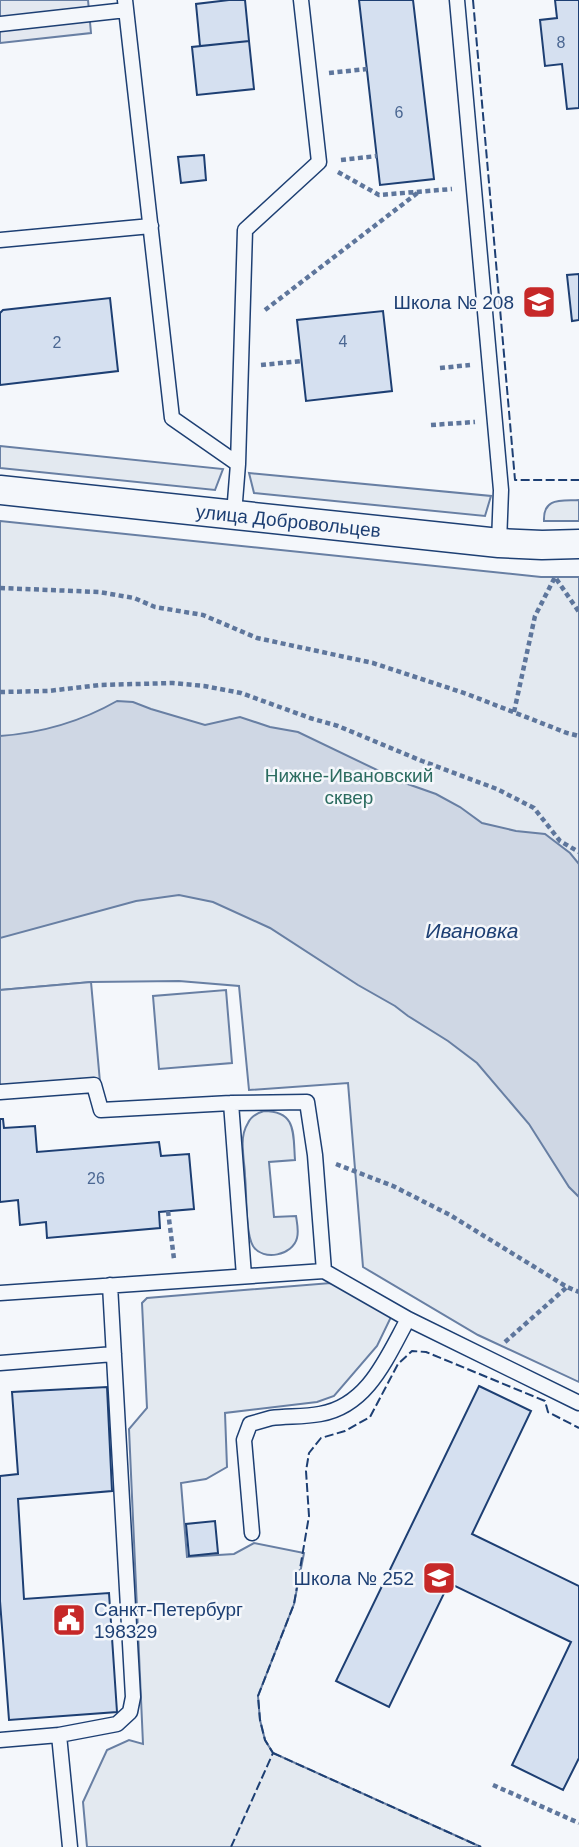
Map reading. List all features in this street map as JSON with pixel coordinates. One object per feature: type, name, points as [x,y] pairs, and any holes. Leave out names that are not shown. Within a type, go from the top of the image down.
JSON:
[{"type":"street","name":"улица Добровольцев","points":[[0,490],[499,543],[579,544]]},
{"type":"lane","points":[[234,514],[245,230],[319,162],[301,0]]},
{"type":"lane","points":[[457,0],[501,490],[499,543]]},
{"type":"lane","points":[[0,24],[126,5],[172,418],[238,464]]},
{"type":"lane","points":[[0,240],[151,226]]},
{"type":"lane","points":[[0,1092],[94,1085],[101,1110],[231,1102],[307,1102],[315,1155],[324,1271]]},
{"type":"lane","points":[[231,1102],[244,1276]]},
{"type":"lane","points":[[0,1293],[324,1271],[408,1319],[579,1403]]},
{"type":"lane","points":[[0,1740],[60,1735],[117,1724],[130,1712],[133,1697],[110,1285]]},
{"type":"lane","points":[[252,1533],[244,1440],[250,1424],[271,1418],[320,1415],[339,1409],[356,1398],[374,1379],[408,1319]]},
{"type":"lane","points":[[0,1363],[114,1354]]},
{"type":"lane","points":[[60,1735],[70,1847]]},
{"type":"path","points":[[310,75],[367,69]]},
{"type":"path","points":[[319,162],[377,156]]},
{"type":"path","points":[[319,162],[379,195],[474,187]]},
{"type":"path","points":[[242,328],[420,191]]},
{"type":"path","points":[[241,367],[302,361]]},
{"type":"path","points":[[431,425],[495,421]]},
{"type":"path","points":[[514,712],[535,616],[555,576],[579,612]]},
{"type":"path","points":[[0,588],[99,592],[134,598],[155,607],[203,615],[257,638],[373,663],[467,694],[579,736]]},
{"type":"path","points":[[0,692],[173,683],[241,693],[338,726],[497,789],[534,808],[560,841],[579,852]]},
{"type":"path","points":[[315,1155],[393,1186],[450,1215],[579,1292]]},
{"type":"path","points":[[168,1211],[176,1281]]},
{"type":"path","points":[[487,1358],[567,1287]]},
{"type":"path","points":[[493,1785],[579,1823]]},
{"type":"green space","points":[[0,446],[223,469],[215,490],[0,468]]},
{"type":"green space","points":[[249,473],[491,496],[485,516],[254,493]]},
{"type":"green space","points":[[579,500],[579,521],[544,521],[544,513],[550,504]]},
{"type":"green space","name":"Нижне-Ивановский сквер","points":[[0,521],[541,577],[579,577],[579,1382],[478,1335],[363,1267],[348,1083],[249,1090],[239,986],[179,981],[91,982],[0,990]]},
{"type":"green space","points":[[226,990],[232,1063],[159,1069],[153,996]]},
{"type":"green space","points":[[264,1111],[282,1115],[288,1120],[293,1133],[295,1160],[269,1162],[274,1217],[296,1216],[298,1230],[297,1238],[290,1249],[270,1255],[258,1251],[250,1240],[243,1147],[244,1133],[249,1121],[254,1115]]},
{"type":"green space","points":[[331,1283],[392,1315],[377,1346],[334,1396],[317,1402],[225,1413],[227,1467],[206,1479],[181,1483],[187,1557],[234,1554],[254,1543],[304,1553],[294,1604],[258,1696],[265,1740],[273,1753],[481,1847],[87,1847],[83,1802],[107,1750],[129,1740],[143,1744],[129,1429],[147,1408],[142,1303],[147,1298]]},
{"type":"shaded area","points":[[0,0],[88,0],[91,33],[0,43]]},
{"type":"shaded area","points":[[91,982],[100,1082],[0,1092],[0,990]]},
{"type":"water","name":"Ивановка","points":[[117,701],[133,702],[205,725],[240,717],[270,727],[298,732],[402,782],[436,794],[482,823],[545,834],[570,853],[579,864],[579,1197],[569,1187],[529,1124],[477,1063],[395,1006],[270,928],[213,902],[179,895],[136,901],[0,938],[0,736],[60,725]]},
{"type":"building","points":[[245,0],[249,41],[200,46],[196,4]]},
{"type":"building","points":[[359,0],[413,0],[434,179],[380,185]]},
{"type":"building","points":[[555,0],[579,0],[579,108],[567,109],[562,64],[545,66],[540,20],[557,18]]},
{"type":"building","points":[[249,41],[254,89],[197,95],[192,47]]},
{"type":"building","points":[[204,155],[206,180],[181,183],[178,157]]},
{"type":"building","points":[[579,274],[579,320],[572,321],[567,275]]},
{"type":"building","points":[[110,298],[118,371],[0,385],[0,313],[3,310]]},
{"type":"building","points":[[383,311],[392,391],[306,401],[297,320]]},
{"type":"building","points":[[0,1119],[3,1119],[4,1128],[35,1126],[37,1152],[159,1142],[161,1156],[189,1154],[194,1209],[159,1212],[160,1228],[47,1238],[46,1222],[20,1225],[18,1200],[0,1202]]},
{"type":"building","points":[[479,1386],[531,1411],[472,1534],[579,1586],[579,1758],[563,1790],[512,1765],[571,1642],[449,1583],[389,1707],[336,1681]]},
{"type":"building","points":[[107,1387],[112,1491],[18,1499],[24,1599],[109,1593],[117,1712],[9,1720],[0,1601],[0,1476],[18,1474],[12,1392]]},
{"type":"building","points":[[215,1521],[218,1553],[189,1556],[186,1524]]},
{"type":"fence","points":[[473,0],[515,480],[579,480]]},
{"type":"fence","points":[[231,1847],[273,1753],[265,1740],[258,1696],[294,1604],[309,1516],[306,1471],[309,1453],[321,1438],[345,1431],[370,1417],[398,1364],[412,1351],[426,1352],[545,1401],[548,1412],[579,1428]]},
{"type":"fence","points":[[273,1753],[481,1847]]},
{"type":"place","name":"Школа № 208","points":[[539,302]]},
{"type":"place","name":"Школа № 252","points":[[439,1578]]},
{"type":"place","name":"Санкт-Петербург 198329","points":[[69,1620]]}]
